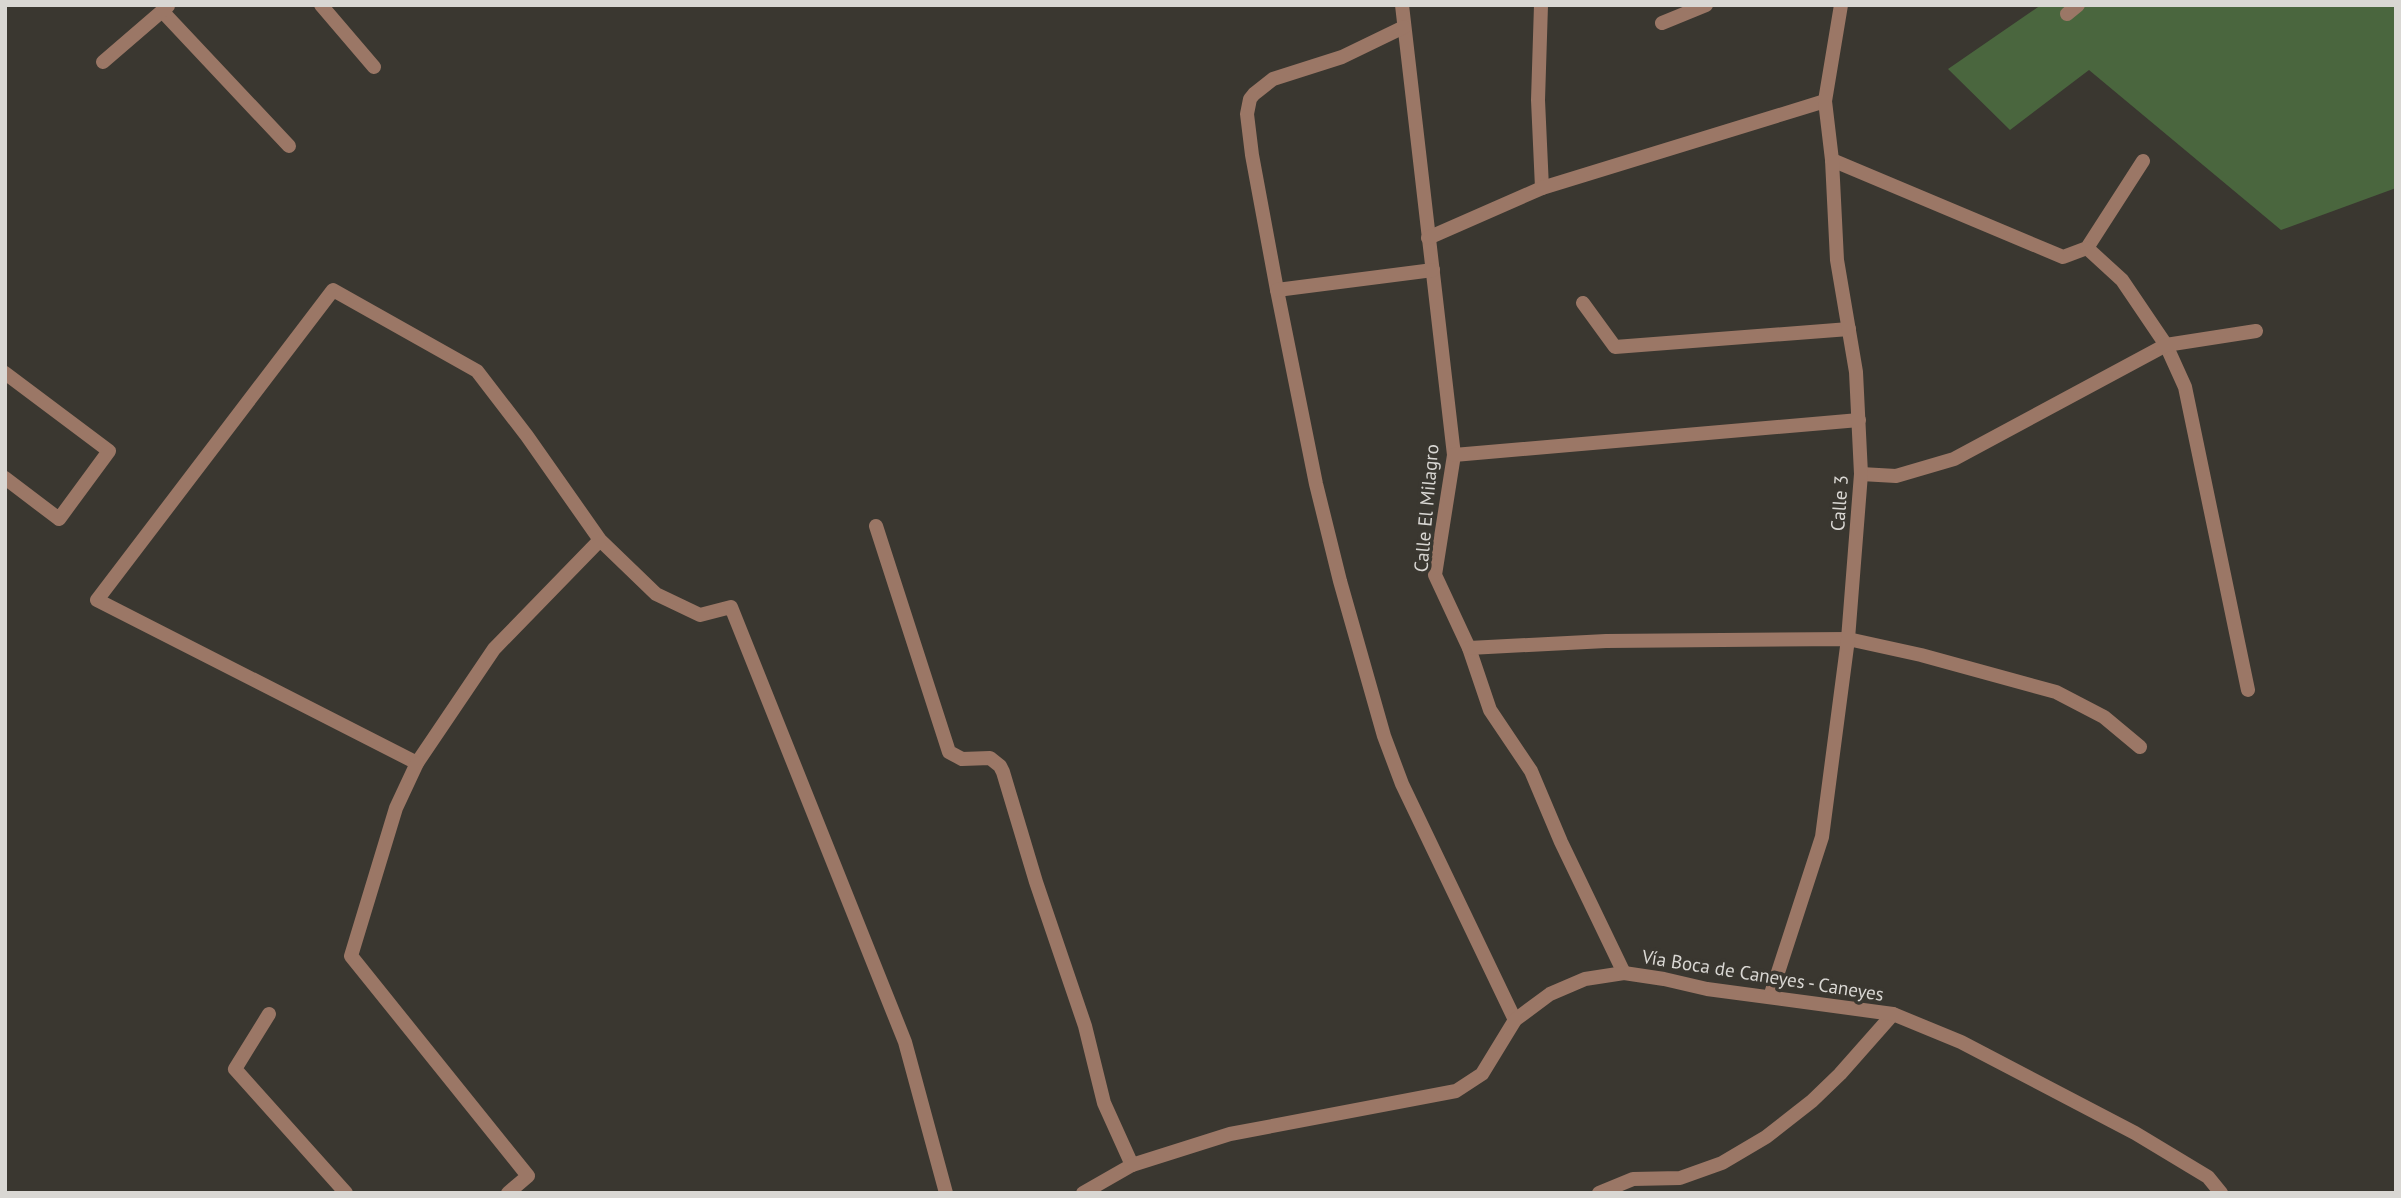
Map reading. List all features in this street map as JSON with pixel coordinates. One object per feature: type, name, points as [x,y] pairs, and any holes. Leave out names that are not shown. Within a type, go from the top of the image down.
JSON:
[{"type":"street","points":[[321,5],[374,67]]},
{"type":"street","name":"Calle El Milagro","points":[[1402,5],[1454,455],[1435,575],[1469,648],[1490,710],[1531,771],[1561,842],[1624,973]]},
{"type":"street","points":[[1541,5],[1538,100],[1542,188]]},
{"type":"street","points":[[1662,23],[1706,5]]},
{"type":"street","name":"Calle 3","points":[[1770,997],[1822,837],[1848,639],[1861,474],[1856,372],[1837,260],[1832,160],[1825,101],[1841,5]]},
{"type":"street","points":[[103,62],[165,8],[289,146]]},
{"type":"street","points":[[1404,27],[1342,57],[1273,79],[1250,99],[1247,114],[1277,290],[1316,484],[1384,736],[1402,784],[1515,1020]]},
{"type":"street","points":[[1428,238],[1542,188],[1825,101]]},
{"type":"street","points":[[1832,160],[2063,257],[2087,248],[2143,161]]},
{"type":"street","points":[[2087,248],[2122,280],[2166,345],[2185,387],[2248,690]]},
{"type":"street","points":[[1277,290],[1433,270]]},
{"type":"street","points":[[417,763],[97,600],[333,290],[477,370],[600,540],[656,594],[700,615],[731,607],[905,1042],[946,1193]]},
{"type":"street","points":[[1583,303],[1615,347],[1849,329]]},
{"type":"street","points":[[1861,474],[1896,476],[1954,459],[2166,345],[2256,331]]},
{"type":"street","points":[[5,373],[109,451],[59,519],[5,478]]},
{"type":"street","points":[[1454,455],[1859,420]]},
{"type":"street","points":[[876,526],[949,752],[962,759],[990,758],[1000,765],[1003,772],[1035,882],[1086,1026],[1104,1103],[1132,1165]]},
{"type":"street","points":[[508,1193],[528,1176],[351,956],[396,808],[417,763],[494,649],[600,540]]},
{"type":"street","points":[[1469,648],[1606,640],[1848,639],[1921,655],[2056,692],[2104,717],[2140,747]]},
{"type":"street","name":"Vía Boca de Caneyes - Caneyes","points":[[1083,1193],[1132,1165],[1230,1134],[1456,1091],[1482,1074],[1515,1020],[1550,994],[1585,979],[1624,973],[1707,989],[1893,1014],[1961,1042],[2135,1133],[2208,1177],[2221,1193]]},
{"type":"street","points":[[269,1014],[235,1069],[346,1193]]},
{"type":"street","points":[[1598,1193],[1633,1179],[1680,1178],[1722,1163],[1766,1137],[1812,1101],[1840,1074],[1893,1014]]},
{"type":"green space","points":[[2041,5],[2396,5],[2396,188],[2281,230],[2089,70],[2010,130],[1948,69]]}]
